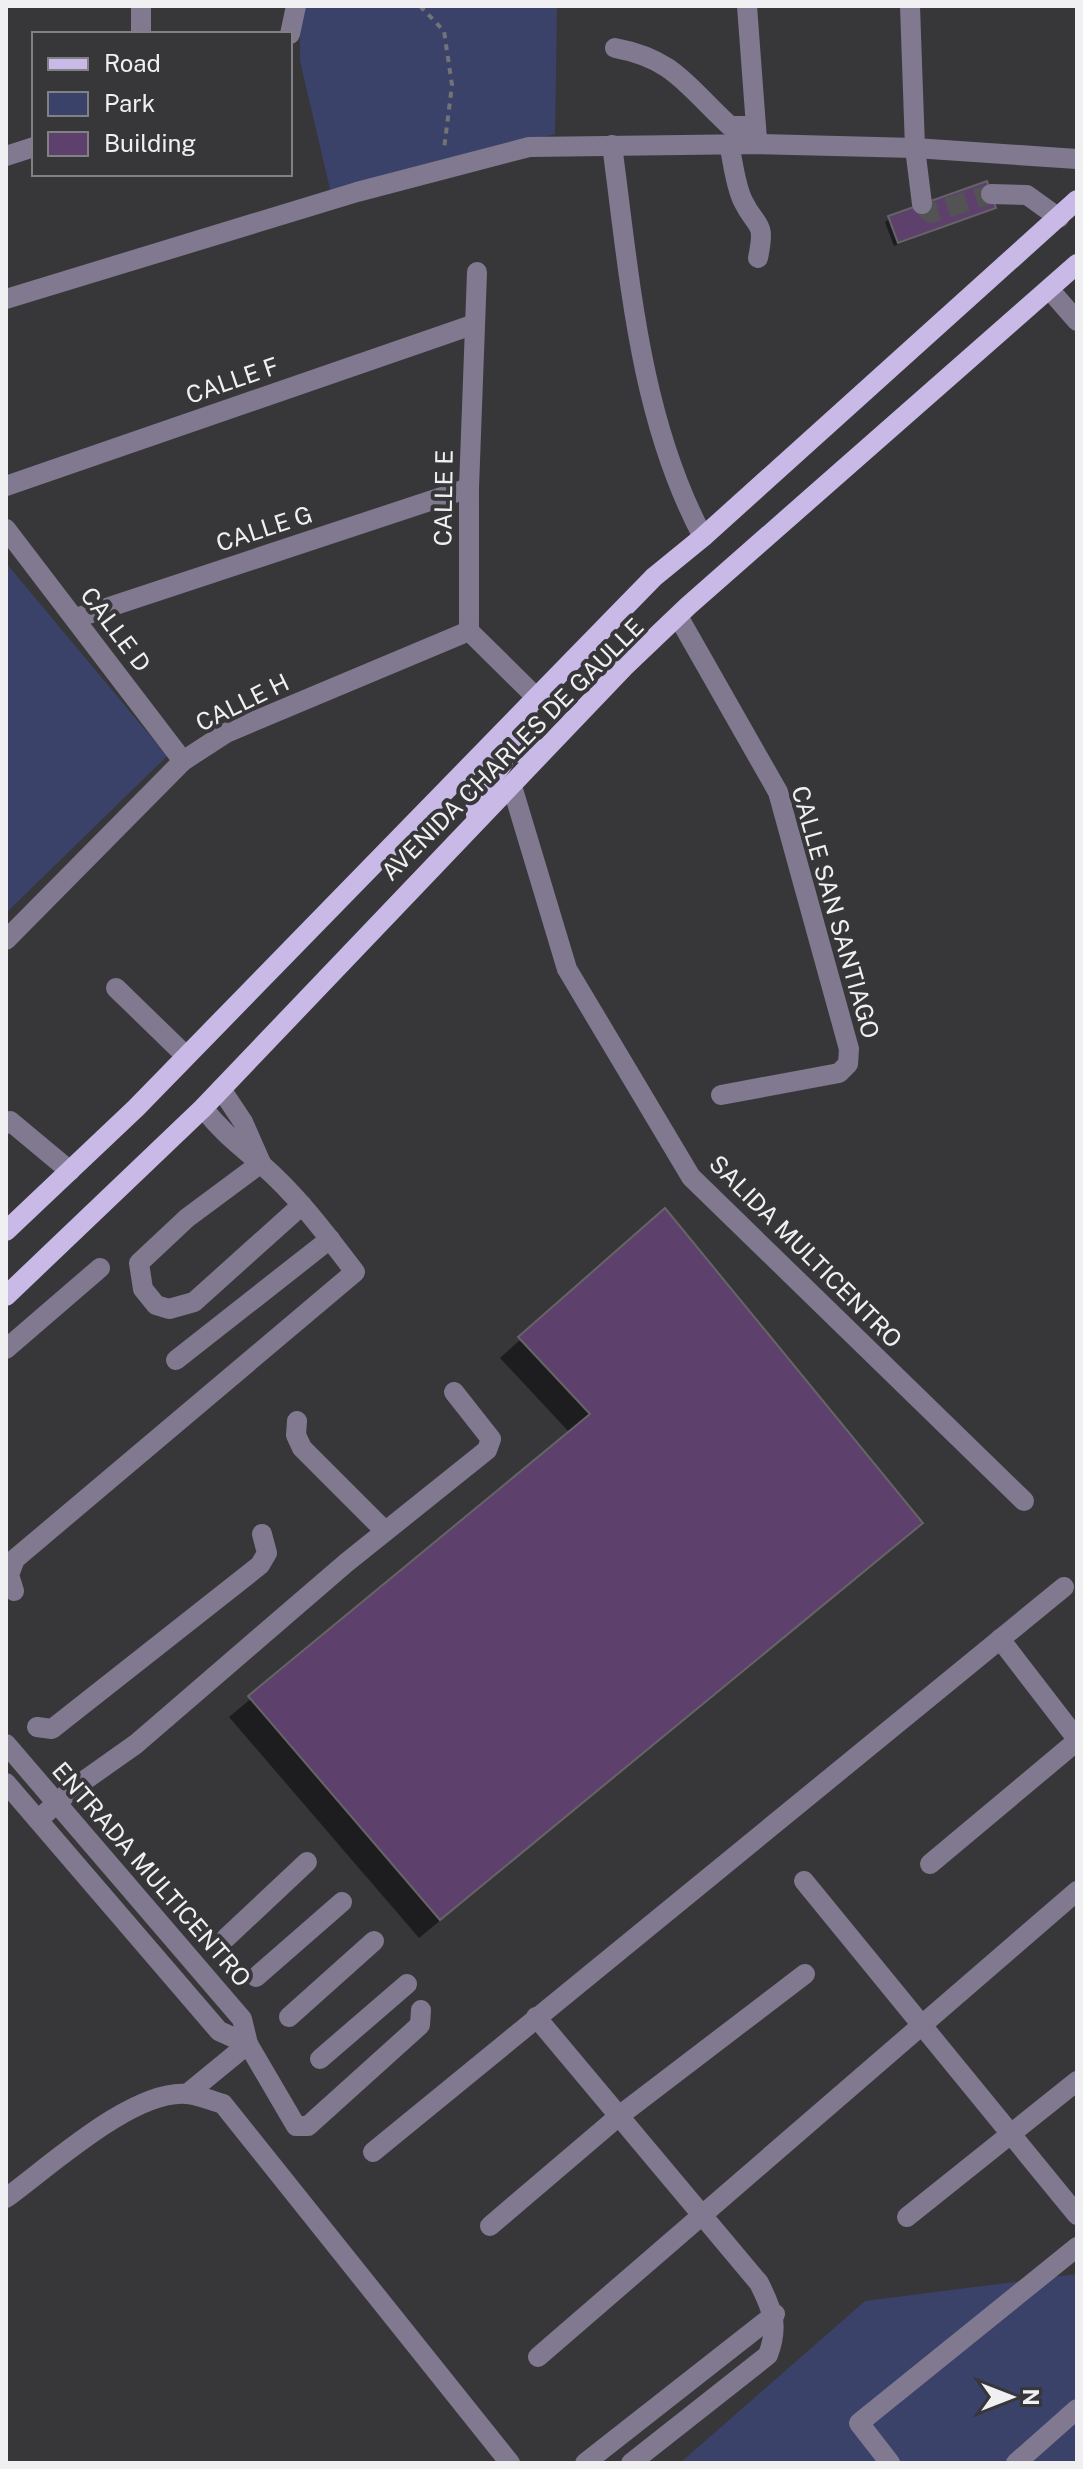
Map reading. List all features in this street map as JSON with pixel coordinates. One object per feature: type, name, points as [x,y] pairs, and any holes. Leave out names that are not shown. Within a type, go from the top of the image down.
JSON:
[{"type":"main road","name":"AVENIDA CHARLES DE GAULLE","points":[[6,1231],[186,1056],[654,577],[703,537],[1077,200]]},
{"type":"main road","name":"AVENIDA CHARLES DE GAULLE","points":[[6,1296],[203,1108],[624,667],[765,538],[1077,264]]},
{"type":"main road","points":[[536,697],[515,741],[521,753],[544,749]]},
{"type":"main road","points":[[477,819],[473,805],[477,793],[503,763],[499,754],[490,752],[480,756]]},
{"type":"street","points":[[141,6],[141,32]]},
{"type":"street","points":[[290,32],[296,6]]},
{"type":"street","points":[[747,6],[757,135]]},
{"type":"street","points":[[910,6],[915,148],[922,204]]},
{"type":"street","points":[[615,48],[646,54],[675,70],[730,126],[757,135],[1077,159]]},
{"type":"street","points":[[6,299],[529,147],[729,144],[757,135]]},
{"type":"street","points":[[729,144],[743,201],[755,215],[763,235],[758,258]]},
{"type":"street","points":[[612,145],[636,326],[653,415],[681,497],[703,537]]},
{"type":"street","points":[[6,156],[32,148]]},
{"type":"street","points":[[991,194],[1027,195],[1059,218]]},
{"type":"street","name":"CALLE E","points":[[469,631],[469,488],[477,272]]},
{"type":"street","points":[[1050,290],[1077,321]]},
{"type":"street","name":"CALLE F","points":[[6,486],[475,324]]},
{"type":"street","name":"CALLE G","points":[[76,618],[469,488]]},
{"type":"street","name":"CALLE D","points":[[6,529],[183,761]]},
{"type":"street","name":"CALLE SAN SANTIAGO","points":[[679,618],[778,792],[849,1049],[848,1064],[839,1073],[721,1095]]},
{"type":"street","points":[[469,631],[536,697]]},
{"type":"street","name":"CALLE H","points":[[7,936],[183,761],[226,733],[469,631]]},
{"type":"street","name":"SALIDA MULTICENTRO","points":[[511,783],[567,969],[691,1177],[1024,1501]]},
{"type":"street","points":[[116,988],[186,1056]]},
{"type":"street","points":[[221,1089],[243,1122],[261,1163]]},
{"type":"street","points":[[10,1581],[15,1559],[355,1272],[302,1205],[261,1163],[227,1138],[203,1108]]},
{"type":"street","points":[[6,1124],[10,1121],[70,1171]]},
{"type":"street","points":[[261,1163],[187,1218],[139,1263],[143,1289],[156,1305],[169,1309],[194,1302],[302,1205]]},
{"type":"street","points":[[176,1360],[330,1239]]},
{"type":"street","points":[[6,1349],[100,1268]]},
{"type":"street","points":[[38,1820],[136,1744],[385,1531],[487,1450],[491,1439],[454,1392]]},
{"type":"street","points":[[297,1421],[296,1435],[302,1448],[385,1531]]},
{"type":"street","points":[[37,1727],[52,1729],[260,1565],[267,1553],[262,1534]]},
{"type":"street","points":[[373,2152],[1064,1587]]},
{"type":"street","points":[[930,1864],[1077,1740],[1000,1639]]},
{"type":"street","name":"ENTRADA MULTICENTRO","points":[[6,1744],[242,2019],[248,2044],[296,2126],[308,2126],[420,2025],[421,2010]]},
{"type":"street","name":"ENTRADA MULTICENTRO","points":[[6,1783],[219,2031],[248,2044]]},
{"type":"street","points":[[226,1938],[307,1862]]},
{"type":"street","points":[[804,1881],[1077,2215]]},
{"type":"street","points":[[538,2357],[1077,1891]]},
{"type":"street","points":[[256,1977],[342,1902]]},
{"type":"street","points":[[289,2017],[374,1941]]},
{"type":"street","points":[[490,2226],[619,2116],[805,1974]]},
{"type":"street","points":[[320,2059],[407,1984]]},
{"type":"street","points":[[536,2017],[759,2283],[775,2314],[776,2335],[768,2355],[631,2463]]},
{"type":"street","points":[[187,2094],[248,2044]]},
{"type":"street","points":[[907,2217],[1077,2081]]},
{"type":"street","points":[[6,2198],[126,2112],[160,2097],[187,2094],[223,2104],[510,2463]]},
{"type":"street","points":[[890,2463],[859,2423],[1077,2247]]},
{"type":"street","points":[[585,2463],[760,2322],[775,2314]]},
{"type":"street","points":[[1016,2463],[1077,2409]]},
{"type":"path","points":[[420,6],[444,31],[452,85],[449,128],[439,171]]},
{"type":"green space","points":[[300,6],[557,6],[555,134],[331,193],[300,61]]},
{"type":"green space","points":[[6,563],[167,756],[8,911],[6,908]]},
{"type":"green space","points":[[1077,2274],[1077,2463],[680,2463],[865,2301]]},
{"type":"building","points":[[987,181],[996,208],[898,243],[888,216]]},
{"type":"building","points":[[665,1208],[923,1523],[440,1920],[248,1696],[590,1414],[518,1337]]},
{"type":"tunnel","points":[[922,204],[931,213],[991,194]]}]
